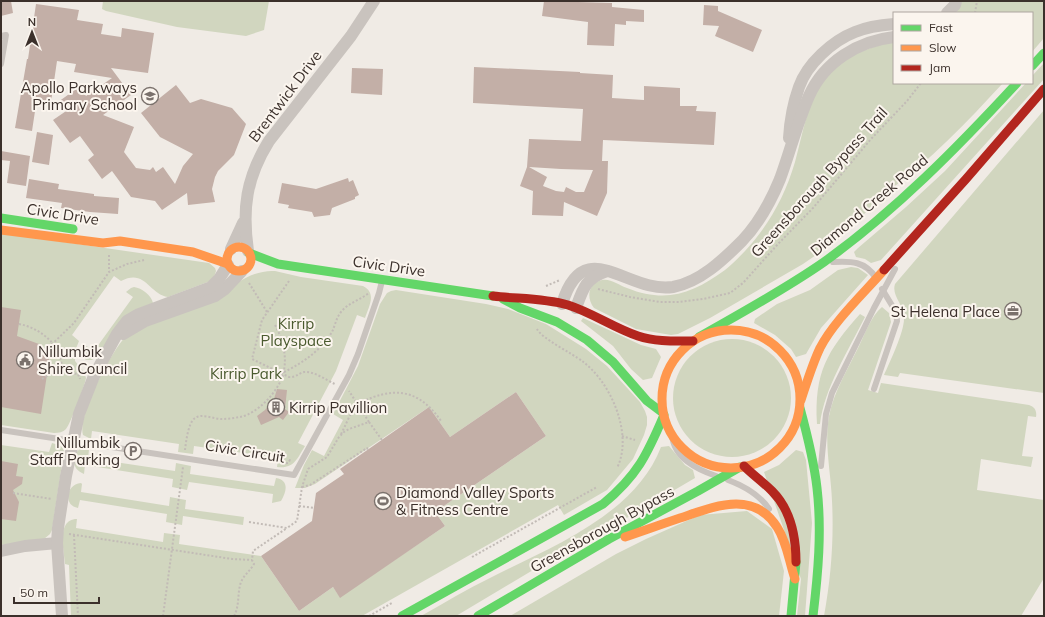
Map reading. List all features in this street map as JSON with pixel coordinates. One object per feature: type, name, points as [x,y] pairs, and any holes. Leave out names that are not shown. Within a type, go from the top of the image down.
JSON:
[{"type":"main road","points":[[1033,65],[1044,53]]},
{"type":"main road","name":"Diamond Creek Road","points":[[696,339],[823,262],[873,224],[935,169],[979,125],[1016,84]]},
{"type":"main road","points":[[814,614],[820,550],[818,500],[810,445],[800,404],[799,385],[791,363],[780,350],[766,339],[756,334],[733,330],[722,330],[696,339],[676,356],[666,376],[662,398],[664,414],[672,435],[685,450],[702,461],[722,467],[742,467],[765,459],[778,450],[793,430],[800,404],[816,358],[824,341],[845,314],[1044,90]]},
{"type":"main road","name":"Civic Drive","points":[[1,218],[85,231]]},
{"type":"main road","name":"Civic Drive","points":[[1,230],[103,243],[120,241]]},
{"type":"main road","name":"Civic Drive","points":[[104,234],[120,241],[193,252],[228,264]]},
{"type":"main road","points":[[234,247],[242,247],[249,252],[251,258],[247,268],[242,271],[235,271],[228,264],[226,256],[231,249],[234,247]]},
{"type":"main road","name":"Civic Drive","points":[[193,252],[231,249]]},
{"type":"main road","name":"Civic Drive","points":[[249,252],[278,264],[496,296],[521,297],[562,304],[598,348],[624,373],[642,397],[664,414]]},
{"type":"main road","name":"Civic Drive","points":[[242,271],[278,264]]},
{"type":"main road","name":"Civic Drive","points":[[496,296],[520,308],[557,322],[572,318],[663,341],[696,339]]},
{"type":"main road","points":[[557,322],[562,304]]},
{"type":"main road","name":"Greensborough Bypass","points":[[402,616],[603,504],[622,489],[640,467],[654,439],[664,414]]},
{"type":"main road","points":[[742,467],[776,494],[788,514],[794,533],[796,563],[791,616]]},
{"type":"main road","name":"Greensborough Bypass","points":[[478,616],[598,545],[742,467]]},
{"type":"main road","points":[[598,545],[644,531],[706,508],[733,503],[747,505],[761,511],[772,521],[781,534],[795,579]]},
{"type":"street","name":"Brentwick Drive","points":[[249,252],[245,220],[247,194],[252,175],[264,149],[351,36],[374,1]]},
{"type":"street","points":[[948,12],[956,1]]},
{"type":"street","points":[[788,154],[791,114],[799,86],[813,64],[831,46],[854,32],[882,25],[893,24]]},
{"type":"street","points":[[562,304],[572,281],[578,274],[588,269],[602,269],[642,284],[665,287],[686,283],[702,275],[722,260],[737,246],[757,223],[772,196],[782,174],[809,96],[822,76],[833,63],[857,46],[870,41],[893,37]]},
{"type":"street","name":"Brentwick Drive","points":[[231,249],[245,220]]},
{"type":"street","points":[[62,616],[57,538],[79,414],[94,376],[117,334],[127,322],[157,306],[211,286],[219,279],[228,264]]},
{"type":"street","points":[[110,347],[125,332],[139,324],[220,294],[242,271]]},
{"type":"street","points":[[572,318],[585,285],[595,276],[608,271]]},
{"type":"street","points":[[1,551],[57,538]]},
{"type":"lane","points":[[1,36],[6,35],[1,64]]},
{"type":"lane","points":[[818,500],[825,421],[829,400],[883,291],[912,240]]},
{"type":"lane","points":[[823,262],[850,261],[857,262],[867,268],[877,279],[896,312],[897,321],[874,388]]},
{"type":"lane","name":"Civic Circuit","points":[[1,430],[294,475],[342,387],[358,354],[379,293],[382,279]]},
{"type":"lane","points":[[672,435],[675,448],[689,463],[748,489],[761,499],[774,516],[781,534]]},
{"type":"path","points":[[976,12],[977,1]]},
{"type":"path","name":"Greensborough Bypass Trail","points":[[730,292],[742,283],[813,208],[871,138],[907,101],[920,84]]},
{"type":"path","points":[[109,255],[110,272]]},
{"type":"path","points":[[46,350],[74,323],[110,272],[127,264],[144,260]]},
{"type":"path","points":[[289,281],[259,326],[255,352],[252,359],[292,377],[304,372],[312,373],[328,381]]},
{"type":"path","points":[[249,283],[267,312]]},
{"type":"path","points":[[283,373],[303,362],[315,353],[329,336],[341,311],[352,302],[370,292]]},
{"type":"path","points":[[539,314],[537,326],[540,334],[582,361],[600,378],[614,402],[620,422],[622,436],[621,454],[619,464],[615,472]]},
{"type":"path","points":[[19,324],[40,332],[53,344],[64,369],[68,373],[78,374],[80,376],[80,381]]},
{"type":"path","points":[[163,616],[184,458],[188,431],[192,420],[202,416],[227,418],[247,415],[260,407],[270,397],[283,373],[283,347],[281,336],[275,325]]},
{"type":"path","points":[[42,379],[47,376],[48,372],[64,369]]},
{"type":"path","points":[[342,387],[348,390],[382,440]]},
{"type":"path","points":[[234,616],[238,607],[241,583],[245,575],[254,564],[252,560],[253,551],[297,521],[302,487],[308,469],[327,457],[357,404],[376,396],[386,394],[410,394],[421,399],[428,405],[441,421],[439,422]]},
{"type":"path","points":[[339,437],[349,429],[369,422]]},
{"type":"path","points":[[622,436],[636,440]]},
{"type":"path","points":[[302,487],[310,485],[367,448],[368,450]]},
{"type":"path","points":[[581,496],[602,484]]},
{"type":"path","points":[[13,493],[52,499]]},
{"type":"path","points":[[299,506],[314,508]]},
{"type":"path","points":[[249,522],[287,528]]},
{"type":"path","points":[[57,538],[74,535],[232,559],[252,560]]},
{"type":"path","points":[[74,535],[78,616]]},
{"type":"green space","points":[[103,1],[269,1],[264,30],[246,36],[177,27],[106,11],[102,9]]},
{"type":"green space","points":[[962,1],[1044,1],[1044,38],[1033,51],[1033,12],[956,12]]},
{"type":"green space","points":[[893,41],[893,84],[1002,84],[948,140],[903,180],[887,192],[888,194],[864,214],[838,240],[803,264],[710,318],[678,334],[671,335],[636,329],[594,308],[591,304],[589,296],[590,291],[594,284],[602,280],[611,281],[641,293],[655,295],[679,294],[702,285],[731,265],[762,231],[781,198],[791,175],[809,109],[820,85],[845,60],[865,50]]},
{"type":"green space","points":[[1044,63],[1044,79],[881,260],[871,263],[865,259],[856,257],[854,252],[945,171],[1025,84],[1033,84],[1033,75]]},
{"type":"green space","points":[[1044,110],[1044,393],[900,373],[898,377],[884,375],[902,331],[904,319],[904,314],[896,297],[894,288],[895,284]]},
{"type":"green space","points":[[1,233],[209,263],[215,268],[216,271],[213,280],[168,297],[162,295],[146,283],[136,278],[129,278],[121,281],[114,276],[72,335],[79,341],[75,351],[75,361],[84,372],[86,378],[77,405],[66,429],[61,432],[54,433],[1,425]]},
{"type":"green space","points":[[851,267],[858,268],[868,275],[821,328],[806,354],[796,357],[791,349],[775,335],[754,323],[755,319],[777,304],[810,290],[838,270]]},
{"type":"green space","name":"Kirrip Park","points":[[265,271],[275,271],[301,277],[363,286],[370,292],[371,296],[365,318],[357,315],[336,371],[298,443],[305,446],[300,455],[291,465],[277,467],[278,458],[194,446],[193,454],[178,452],[179,444],[92,431],[91,439],[83,435],[85,413],[90,399],[112,355],[126,336],[236,284],[249,276]]},
{"type":"green space","points":[[134,287],[146,292],[153,303],[97,356],[92,360],[86,360],[83,355],[85,345],[94,351],[133,297],[126,292]]},
{"type":"green space","points":[[396,290],[486,304],[508,309],[546,324],[586,349],[607,366],[640,402],[645,411],[647,425],[633,459],[607,490],[564,515],[558,505],[362,616],[71,616],[69,565],[65,564],[63,544],[64,530],[66,524],[70,520],[77,519],[76,528],[163,542],[164,533],[180,535],[179,544],[261,556],[299,611],[333,587],[340,597],[445,526],[435,512],[546,436],[516,392],[450,437],[429,407],[315,484],[305,488],[295,488],[312,450],[324,456],[343,420],[333,414],[358,366],[380,304],[387,293]]},
{"type":"green space","points":[[882,307],[889,313],[891,322],[868,390],[878,393],[881,383],[1029,405],[1035,410],[1036,417],[1028,416],[1022,456],[1033,457],[1031,467],[981,459],[977,490],[1044,500],[1044,578],[1021,616],[824,616],[830,573],[833,530],[827,448],[829,416],[834,398],[871,320]]},
{"type":"green space","points":[[860,314],[865,317],[832,383],[826,397],[820,424],[817,424],[818,390],[825,364],[839,340]]},
{"type":"green space","points":[[583,318],[641,345],[656,349],[661,357],[652,378],[643,380],[631,369],[613,346],[581,321]]},
{"type":"green space","points":[[732,339],[743,340],[755,344],[774,356],[786,375],[790,387],[790,409],[786,421],[774,440],[755,452],[743,456],[732,457],[721,456],[709,452],[690,440],[678,421],[674,409],[673,398],[674,387],[678,375],[690,356],[709,344],[721,340]]},
{"type":"green space","points":[[52,443],[62,446],[64,451],[52,530],[50,534],[44,539],[1,545],[1,445],[49,452]]},
{"type":"green space","points":[[669,446],[685,465],[693,470],[695,478],[625,519],[600,530],[456,616],[421,616],[473,587],[564,541],[589,526],[612,510],[632,492],[649,471],[661,447]]},
{"type":"green space","points":[[81,448],[89,450],[88,458],[175,471],[176,463],[191,466],[190,474],[274,486],[276,478],[283,481],[285,484],[285,493],[281,501],[272,503],[273,494],[189,482],[187,490],[172,487],[173,479],[85,465],[84,474],[77,469],[74,462],[75,454]]},
{"type":"green space","points":[[796,450],[803,452],[806,460],[812,523],[805,616],[797,616],[801,579],[764,472],[779,465]]},
{"type":"green space","points":[[81,483],[81,492],[169,506],[170,497],[186,500],[185,509],[244,517],[243,525],[183,516],[182,525],[166,522],[167,514],[80,500],[78,508],[70,503],[68,495],[72,487]]},
{"type":"green space","points":[[747,511],[772,529],[784,571],[779,616],[510,616],[616,554],[700,515]]},
{"type":"building","points":[[1,1],[11,1],[13,13],[1,16]]},
{"type":"building","points":[[544,1],[612,3],[612,7],[644,10],[644,22],[626,21],[626,25],[615,24],[614,46],[587,45],[588,22],[542,16]]},
{"type":"building","points":[[36,4],[79,10],[77,20],[103,24],[101,34],[121,37],[122,28],[154,33],[148,73],[111,68],[131,95],[103,115],[134,127],[124,152],[136,168],[150,170],[153,167],[156,172],[163,167],[175,184],[183,166],[193,154],[160,137],[141,113],[176,85],[190,103],[201,99],[232,108],[246,124],[234,155],[218,171],[215,177],[212,189],[215,202],[188,205],[187,193],[162,210],[155,201],[131,197],[112,171],[102,179],[88,160],[94,155],[80,136],[70,143],[53,120],[75,105],[58,102],[79,87],[86,96],[112,78],[74,72],[76,64],[57,61],[51,102],[38,100],[37,98],[32,131],[15,128],[28,59]]},
{"type":"building","points":[[704,5],[718,6],[718,11],[762,30],[753,52],[715,36],[719,26],[703,25]]},
{"type":"building","points":[[474,67],[613,75],[612,98],[644,100],[644,86],[680,88],[680,106],[697,106],[696,111],[716,112],[714,145],[603,140],[602,161],[608,161],[607,193],[597,216],[564,202],[563,216],[532,215],[533,191],[520,186],[527,167],[529,139],[581,141],[583,109],[473,103]],"holes":[[[529,167],[593,170],[584,192],[576,192],[566,187],[564,192],[556,191],[543,186],[547,177]]]},
{"type":"building","points":[[352,68],[383,69],[382,95],[351,93]]},
{"type":"building","points":[[37,132],[53,135],[49,165],[32,162]]},
{"type":"building","points":[[1,151],[30,156],[26,186],[7,183],[10,161],[1,160]]},
{"type":"building","points":[[348,178],[349,182],[353,180],[359,195],[355,197],[355,199],[332,208],[330,215],[314,217],[312,212],[288,208],[289,205],[278,203],[282,183],[316,189]]},
{"type":"building","points":[[29,179],[59,184],[58,189],[94,194],[94,196],[119,198],[118,214],[61,208],[62,203],[26,198]]},
{"type":"building","name":"Nillumbik Shire Council","points":[[1,307],[21,310],[17,336],[39,344],[45,349],[49,357],[49,367],[41,414],[1,407]]},
{"type":"building","name":"Kirrip Pavillion","points":[[277,389],[287,390],[285,409],[289,412],[283,420],[279,417],[261,425],[257,416],[265,410],[274,399]]},
{"type":"building","name":"Diamond Valley Sports & Fitness Centre","points":[[516,392],[546,436],[435,512],[445,526],[340,598],[333,587],[299,611],[261,556],[312,521],[316,493],[344,474],[340,469],[429,407],[450,437]]},
{"type":"building","points":[[1,461],[18,464],[16,476],[23,477],[22,484],[13,490],[19,502],[16,521],[1,519]]},
{"type":"traffic: fast","points":[[1033,65],[1044,53]]},
{"type":"traffic: fast","points":[[699,337],[794,282],[824,262],[876,222],[925,178],[1016,84]]},
{"type":"traffic: fast","points":[[1,218],[73,229]]},
{"type":"traffic: fast","points":[[249,253],[278,264],[493,296]]},
{"type":"traffic: fast","points":[[503,299],[520,308],[557,322],[587,340],[613,362],[647,401],[663,413]]},
{"type":"traffic: fast","points":[[800,408],[816,478],[818,504],[819,552],[813,616]]},
{"type":"traffic: fast","points":[[402,616],[603,504],[615,494],[640,464],[664,415]]},
{"type":"traffic: fast","points":[[478,616],[609,539],[740,467]]},
{"type":"traffic: fast","points":[[791,616],[796,562]]},
{"type":"traffic: slow","points":[[1,230],[103,243],[120,241],[193,252],[228,264]]},
{"type":"traffic: slow","points":[[239,247],[248,250],[251,259],[248,268],[239,271],[230,268],[227,259],[230,250],[239,247]]},
{"type":"traffic: slow","points":[[801,400],[814,361],[826,338],[841,318],[884,270]]},
{"type":"traffic: slow","points":[[724,330],[738,330],[764,338],[780,350],[792,366],[795,373],[799,386],[800,399],[799,412],[795,425],[792,432],[780,448],[764,460],[757,463],[738,468],[724,468],[698,460],[682,448],[670,432],[667,425],[662,406],[662,392],[670,366],[682,350],[698,338],[705,335],[724,330]]},
{"type":"traffic: slow","points":[[625,537],[706,509],[732,504],[744,505],[756,508],[767,515],[777,527],[786,546],[795,579]]},
{"type":"traffic: jam","points":[[884,270],[1044,89]]},
{"type":"traffic: jam","points":[[493,296],[540,300],[568,305],[638,336],[666,341],[693,341]]},
{"type":"traffic: jam","points":[[744,466],[772,491],[784,506],[793,533],[796,562]]},
{"type":"place","name":"Apollo Parkways Primary School","points":[[150,96]]},
{"type":"place","name":"St Helena Place","points":[[1013,311]]},
{"type":"place","name":"Nillumbik Shire Council","points":[[25,360]]},
{"type":"place","name":"Kirrip Pavillion","points":[[276,407]]},
{"type":"place","name":"Nillumbik Staff Parking","points":[[133,451]]},
{"type":"place","name":"Diamond Valley Sports & Fitness Centre","points":[[383,501]]},
{"type":"park label","name":"Kirrip Playspace","points":[[296,332]]}]
